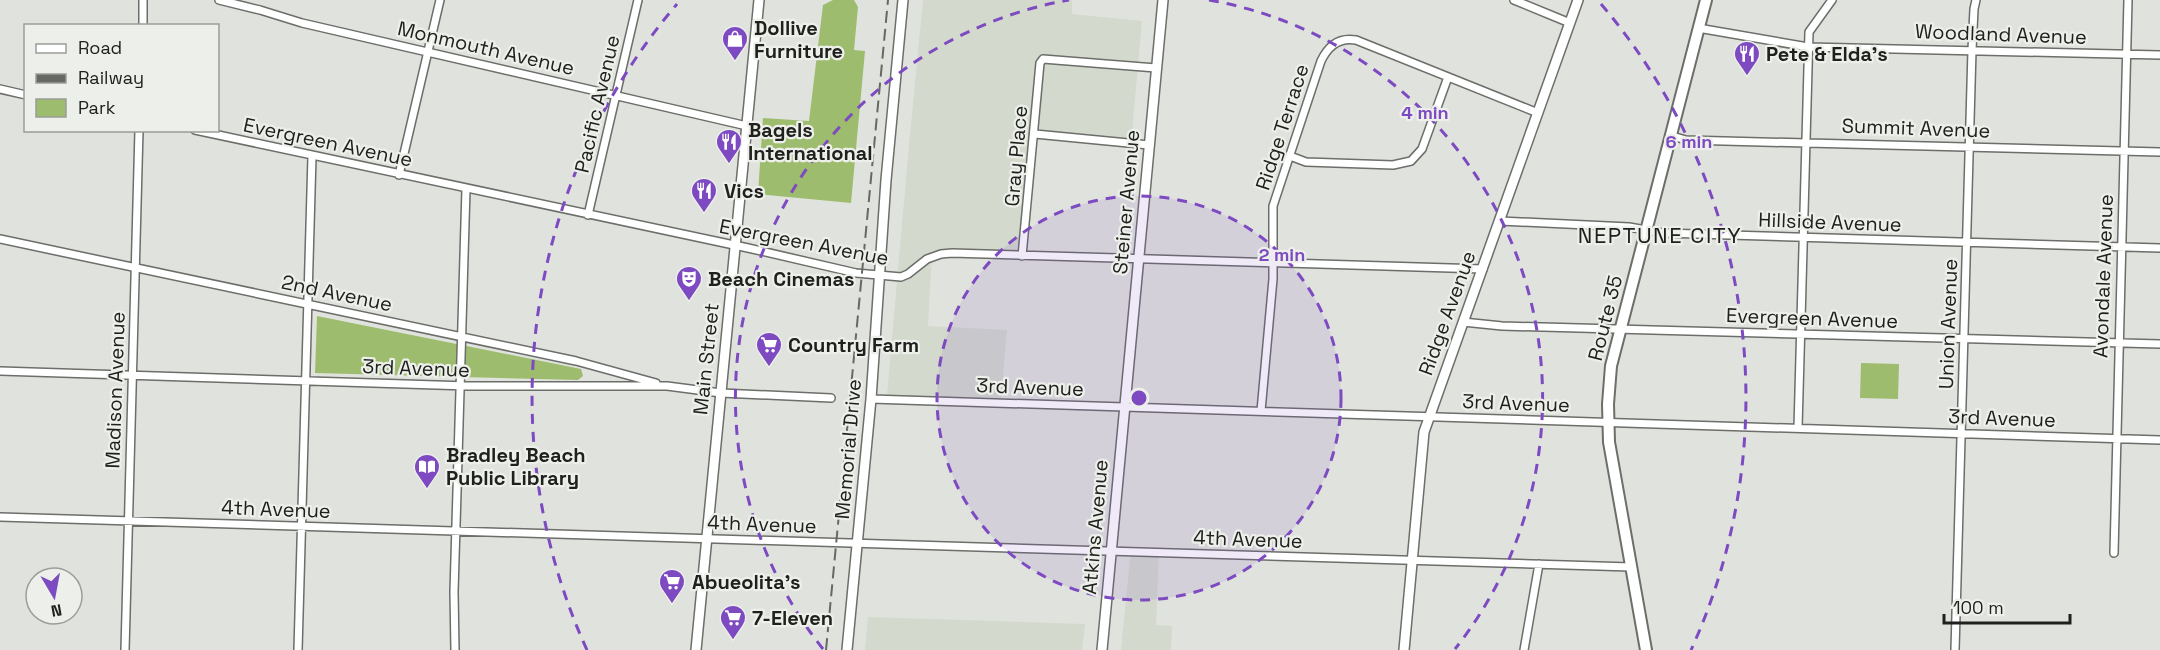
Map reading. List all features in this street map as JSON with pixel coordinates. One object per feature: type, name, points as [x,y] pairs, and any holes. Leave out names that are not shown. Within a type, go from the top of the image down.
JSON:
[{"type":"main road","name":"Route 35","points":[[1646,650],[1609,442],[1611,366],[1706,0]]},
{"type":"street","points":[[142,24],[143,0]]},
{"type":"street","name":"Monmouth Avenue","points":[[219,0],[302,23],[747,126]]},
{"type":"street","points":[[399,175],[440,0]]},
{"type":"street","name":"Pacific Avenue","points":[[588,215],[638,0]]},
{"type":"street","name":"Main Street","points":[[696,650],[759,0]]},
{"type":"street","name":"Memorial Drive","points":[[847,650],[871,399],[886,180],[903,0]]},
{"type":"street","name":"Steiner Avenue","points":[[1124,407],[1163,0]]},
{"type":"street","points":[[1514,0],[1570,23]]},
{"type":"street","name":"Ridge Avenue","points":[[1404,650],[1424,432],[1578,0]]},
{"type":"street","points":[[1798,428],[1809,32],[1832,0]]},
{"type":"street","name":"Union Avenue","points":[[1955,650],[1972,50],[1976,0]]},
{"type":"street","name":"Avondale Avenue","points":[[2114,553],[2115,438],[2128,0]]},
{"type":"street","name":"Woodland Avenue","points":[[1698,28],[1809,47],[2160,55]]},
{"type":"street","name":"Ridge Terrace","points":[[1261,411],[1273,279],[1273,206],[1321,61],[1330,46],[1343,40],[1356,40],[1538,113]]},
{"type":"street","name":"Gray Place","points":[[1022,256],[1040,63],[1046,58],[1156,68]]},
{"type":"street","points":[[1290,156],[1306,162],[1392,165],[1411,161],[1422,149],[1448,77]]},
{"type":"street","points":[[0,89],[24,94]]},
{"type":"street","name":"Madison Avenue","points":[[125,650],[139,132]]},
{"type":"street","name":"Evergreen Avenue","points":[[204,132],[856,273],[879,276],[901,277],[927,259],[941,254],[1483,269]]},
{"type":"street","points":[[1035,134],[1149,145]]},
{"type":"street","name":"Summit Avenue","points":[[1672,136],[1686,140],[2160,152]]},
{"type":"street","points":[[298,650],[312,156]]},
{"type":"street","points":[[455,650],[455,531],[466,189]]},
{"type":"street","name":"Hillside Avenue","points":[[1500,221],[1629,227],[1663,234],[2160,248]]},
{"type":"street","name":"2nd Avenue","points":[[0,238],[576,361],[667,386]]},
{"type":"street","name":"Evergreen Avenue","points":[[1463,322],[1502,326],[2160,344]]},
{"type":"street","name":"3rd Avenue","points":[[0,371],[460,386],[667,386],[721,393],[831,398]]},
{"type":"street","name":"3rd Avenue","points":[[871,399],[2160,440]]},
{"type":"street","name":"Atkins Avenue","points":[[1102,650],[1124,407]]},
{"type":"street","name":"4th Avenue","points":[[0,517],[1631,567]]},
{"type":"street","points":[[1524,650],[1539,564]]},
{"type":"shaded area","points":[[923,0],[1072,0],[1072,14],[1142,21],[1131,144],[1030,132],[1017,251],[932,255],[928,326],[1007,330],[1001,399],[887,395]]},
{"type":"shaded area","points":[[1131,549],[1159,549],[1156,625],[1172,626],[1171,650],[1121,650]]},
{"type":"shaded area","points":[[868,617],[1085,624],[1082,650],[865,650]]},
{"type":"green space","points":[[833,0],[854,0],[858,7],[854,50],[865,51],[851,203],[758,194],[763,118],[809,121],[823,5]]},
{"type":"green space","points":[[317,316],[581,369],[583,376],[578,380],[315,373]]},
{"type":"green space","points":[[1861,363],[1899,364],[1898,399],[1860,398]]},
{"type":"railway","points":[[826,650],[888,0]]},
{"type":"place","name":"Dollive Furniture","points":[[735,62]]},
{"type":"place","name":"Pete & Elda's","points":[[1747,77]]},
{"type":"place","name":"Bagels International","points":[[729,165]]},
{"type":"place","name":"Vics","points":[[704,214]]},
{"type":"place","name":"Beach Cinemas","points":[[689,302]]},
{"type":"place","name":"Country Farm","points":[[769,368]]},
{"type":"place","name":"Bradley Beach Public Library","points":[[427,490]]},
{"type":"place","name":"Abueolita's","points":[[672,605]]},
{"type":"place","name":"7-Eleven","points":[[733,641]]},
{"type":"district","name":"NEPTUNE CITY","points":[[1660,235]]}]
